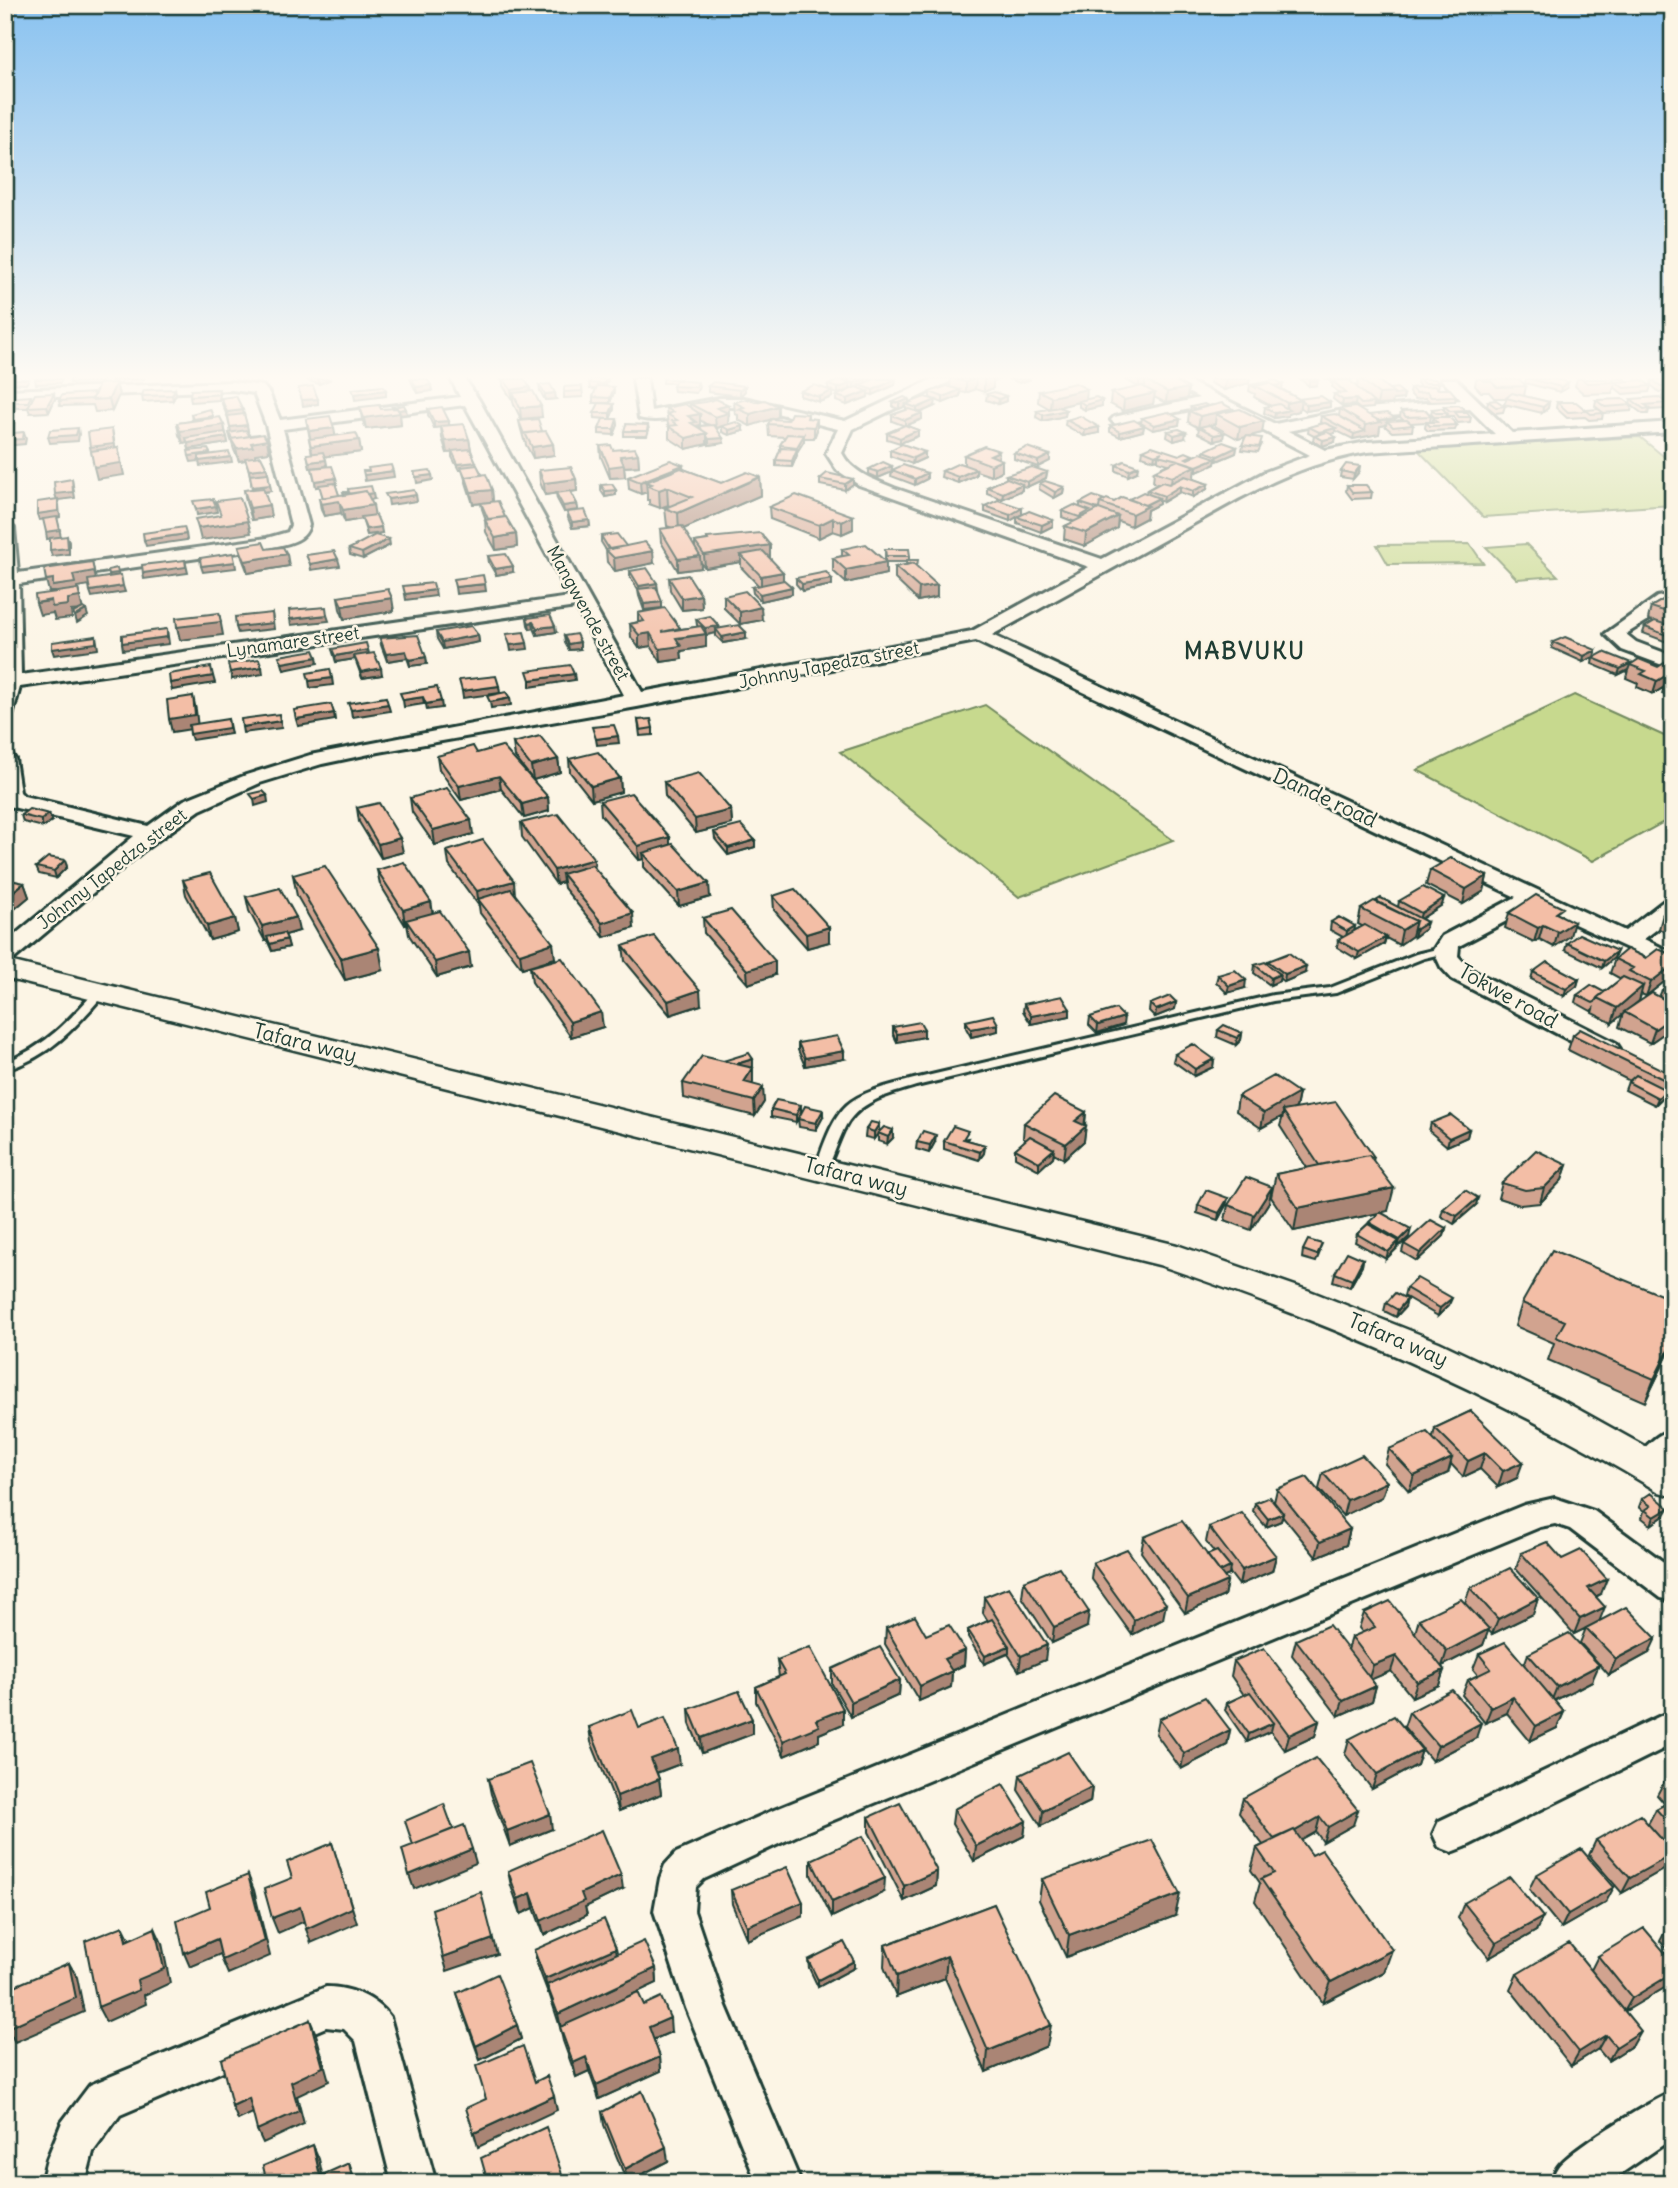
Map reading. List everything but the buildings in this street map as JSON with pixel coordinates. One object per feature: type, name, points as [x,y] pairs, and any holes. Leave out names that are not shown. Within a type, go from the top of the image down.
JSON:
[{"type":"street","points":[[10,580],[268,543],[293,536],[299,531],[300,525],[289,481]]},
{"type":"street","name":"Mangwende street","points":[[515,481],[637,701]]},
{"type":"street","points":[[866,481],[1104,566]]},
{"type":"street","name":"Johnny Tapedza street","points":[[5,955],[152,834],[211,795],[253,779],[317,759],[978,635],[1259,481]]},
{"type":"street","points":[[5,528],[10,580],[5,712]]},
{"type":"street","points":[[1673,599],[1663,601],[1614,632],[1622,642],[1673,663]]},
{"type":"street","name":"Lynamare street","points":[[8,682],[581,601]]},
{"type":"street","name":"Dande road","points":[[978,635],[1673,962]]},
{"type":"street","points":[[5,759],[9,794],[16,801],[152,834]]},
{"type":"street","name":"Tokwe road","points":[[1534,897],[1450,941],[1445,950],[1453,967],[1470,980],[1624,1058]]},
{"type":"street","points":[[1628,940],[1673,905]]},
{"type":"street","name":"Tafara way","points":[[5,969],[1165,1254],[1242,1279],[1433,1353],[1492,1381],[1661,1473]]},
{"type":"street","points":[[1661,1473],[1673,1441]]},
{"type":"street","points":[[779,2183],[706,2008],[674,1911],[677,1883],[690,1866],[787,1822],[1536,1514],[1555,1511],[1582,1520],[1673,1588]]},
{"type":"street","points":[[1452,1834],[1673,1726]]},
{"type":"street","points":[[63,2183],[69,2151],[82,2124],[105,2099],[326,2007],[335,2006],[359,2014],[370,2023],[375,2032],[414,2183]]},
{"type":"street","points":[[1573,2183],[1595,2164],[1673,2113]]},
{"type":"lane","points":[[821,1169],[842,1118],[863,1098],[914,1083],[1273,998],[1322,993],[1420,956],[1445,950]]},
{"type":"lane","points":[[5,1066],[26,1059],[52,1043],[100,992]]},
{"type":"green space","points":[[1448,481],[1673,481],[1673,505],[1483,517]]},
{"type":"green space","points":[[1470,544],[1483,563],[1388,564],[1377,545]]},
{"type":"green space","points":[[1526,544],[1558,576],[1517,579],[1486,547]]},
{"type":"green space","points":[[1574,695],[1673,740],[1673,817],[1593,861],[1417,770]]},
{"type":"green space","points":[[985,705],[1173,840],[1019,897],[840,752]]},
{"type":"district","name":"MABVUKU","points":[[1245,651]]}]
